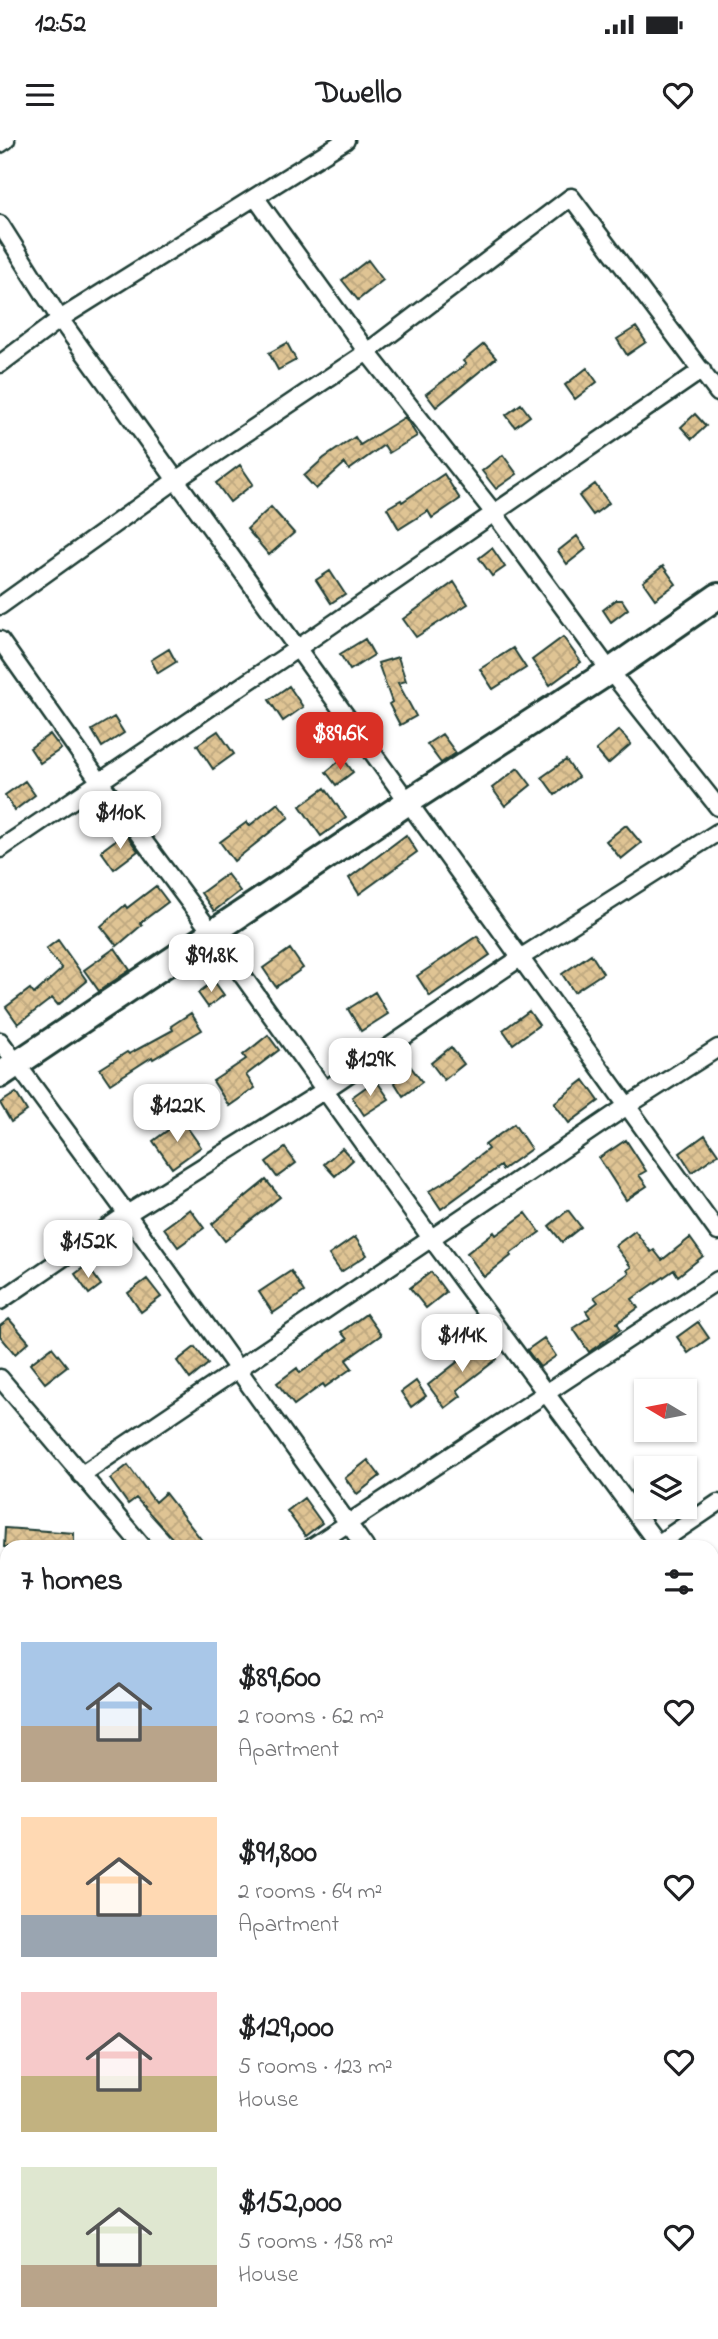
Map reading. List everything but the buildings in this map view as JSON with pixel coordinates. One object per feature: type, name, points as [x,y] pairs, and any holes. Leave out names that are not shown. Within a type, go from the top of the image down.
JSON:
[{"type":"main road","points":[[8,1069],[408,802],[610,671],[718,596]]},
{"type":"street","points":[[0,144],[6,140]]},
{"type":"street","points":[[0,363],[60,319],[346,140]]},
{"type":"street","points":[[255,197],[367,352],[494,513],[610,671],[718,807]]},
{"type":"street","points":[[0,606],[176,480],[367,352],[571,197],[718,393]]},
{"type":"street","points":[[0,224],[60,319],[718,1232]]},
{"type":"street","points":[[0,849],[702,370]]},
{"type":"street","points":[[0,640],[100,782],[653,1540]]},
{"type":"street","points":[[0,1301],[127,1214],[325,1090],[520,958],[718,832]]},
{"type":"street","points":[[0,1041],[8,1069],[127,1214],[360,1540]]},
{"type":"street","points":[[81,1475],[627,1106],[718,1048]]},
{"type":"street","points":[[322,1540],[718,1280]]},
{"type":"street","points":[[0,1378],[137,1540]]},
{"type":"street","points":[[666,1540],[718,1503]]}]
